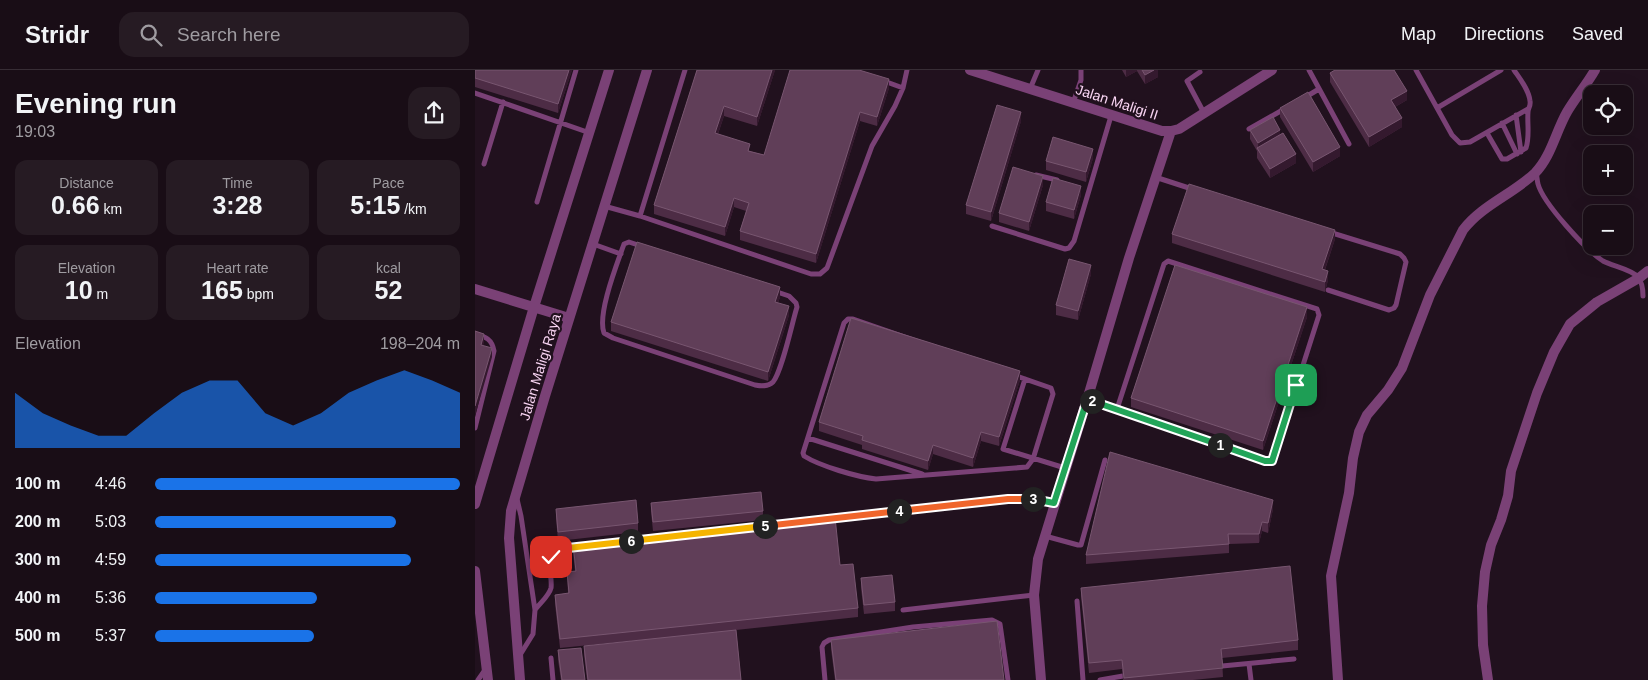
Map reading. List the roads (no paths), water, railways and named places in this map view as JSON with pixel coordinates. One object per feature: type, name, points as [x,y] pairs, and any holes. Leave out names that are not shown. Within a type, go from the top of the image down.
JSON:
[{"type":"street","name":"Jalan Maligi Raya","points":[[475,504],[609,70]]},
{"type":"street","name":"Jalan Maligi Raya","points":[[521,680],[509,532],[511,511],[647,70]]},
{"type":"street","name":"Jalan Maligi II","points":[[969,70],[1162,131],[1179,129],[1271,70]]},
{"type":"street","points":[[1338,680],[1331,576],[1349,493],[1353,458],[1359,432],[1367,415],[1388,390],[1402,368],[1430,295],[1463,230],[1481,212],[1536,172],[1544,161],[1568,110],[1595,70]]},
{"type":"street","points":[[1041,680],[1035,595],[1038,559],[1155,177],[1171,131]]},
{"type":"street","points":[[1488,680],[1483,645],[1482,606],[1485,572],[1491,544],[1508,496],[1511,471],[1537,393],[1554,352],[1570,324],[1597,302],[1648,271]]},
{"type":"street","points":[[475,288],[569,318]]},
{"type":"street","points":[[475,571],[488,680]]},
{"type":"lane","points":[[537,202],[576,70]]},
{"type":"lane","points":[[640,216],[685,70]]},
{"type":"lane","points":[[604,206],[640,216],[811,274],[820,274],[827,268],[872,146],[895,106],[903,88],[907,70]]},
{"type":"lane","points":[[1031,89],[1038,70]]},
{"type":"lane","points":[[1073,103],[1081,80],[1081,70]]},
{"type":"lane","points":[[1309,70],[1349,144]]},
{"type":"lane","points":[[1416,70],[1452,135],[1460,143],[1471,142],[1528,109]]},
{"type":"lane","points":[[1437,108],[1501,70]]},
{"type":"lane","points":[[1487,133],[1502,160],[1526,148],[1528,142],[1528,109],[1531,105],[1529,96],[1513,70]]},
{"type":"lane","points":[[1200,72],[1187,81],[1204,113]]},
{"type":"lane","points":[[881,80],[903,88]]},
{"type":"lane","points":[[1296,103],[1319,89]]},
{"type":"lane","points":[[475,93],[590,133]]},
{"type":"lane","points":[[483,164],[503,102]]},
{"type":"lane","points":[[1249,129],[1288,107]]},
{"type":"lane","points":[[1517,115],[1519,153]]},
{"type":"lane","points":[[992,226],[1065,249],[1069,248],[1074,241],[1111,116]]},
{"type":"lane","points":[[1502,123],[1519,153]]},
{"type":"lane","points":[[1536,172],[1538,184],[1545,197],[1589,250],[1603,261],[1639,278],[1643,296]]},
{"type":"lane","points":[[1034,174],[1061,182]]},
{"type":"lane","points":[[1155,177],[1202,192]]},
{"type":"lane","points":[[1080,187],[1089,189]]},
{"type":"lane","points":[[1324,231],[1400,254],[1405,258],[1396,305],[1391,310],[1328,290]]},
{"type":"lane","points":[[633,242],[794,299],[797,308],[778,371],[773,381],[769,385],[755,385],[613,338],[604,333],[601,322],[621,254],[624,244],[633,242]]},
{"type":"lane","points":[[593,244],[621,254]]},
{"type":"lane","points":[[1087,400],[1270,462],[1275,453],[1319,315],[1317,309],[1168,261],[1164,264],[1117,409]]},
{"type":"lane","points":[[848,319],[853,319],[1051,388],[1053,393],[1033,459],[1027,467],[1019,469],[867,478],[815,462],[804,456],[803,453],[808,438],[844,322],[848,319]]},
{"type":"lane","points":[[475,334],[488,338],[492,343],[494,351],[475,428]]},
{"type":"lane","points":[[1025,379],[1003,449],[1065,468]]},
{"type":"lane","points":[[808,438],[924,474]]},
{"type":"lane","points":[[1045,536],[1081,545],[1105,460]]},
{"type":"lane","points":[[515,493],[521,516],[535,610],[533,634],[518,658]]},
{"type":"lane","points":[[823,520],[1023,498],[1054,503]]},
{"type":"lane","points":[[535,610],[549,594],[551,586],[551,557],[554,552],[559,549],[588,546]]},
{"type":"lane","points":[[903,610],[1035,595]]},
{"type":"lane","points":[[1077,601],[1083,680]]},
{"type":"lane","points":[[825,680],[822,647],[829,640],[913,627],[992,620],[1001,624],[1008,680]]},
{"type":"lane","points":[[551,658],[553,680]]},
{"type":"lane","points":[[1222,666],[1294,659]]},
{"type":"lane","points":[[1249,664],[1251,680]]},
{"type":"lane","points":[[478,680],[486,668]]},
{"type":"lane","points":[[1100,680],[1123,676]]}]
